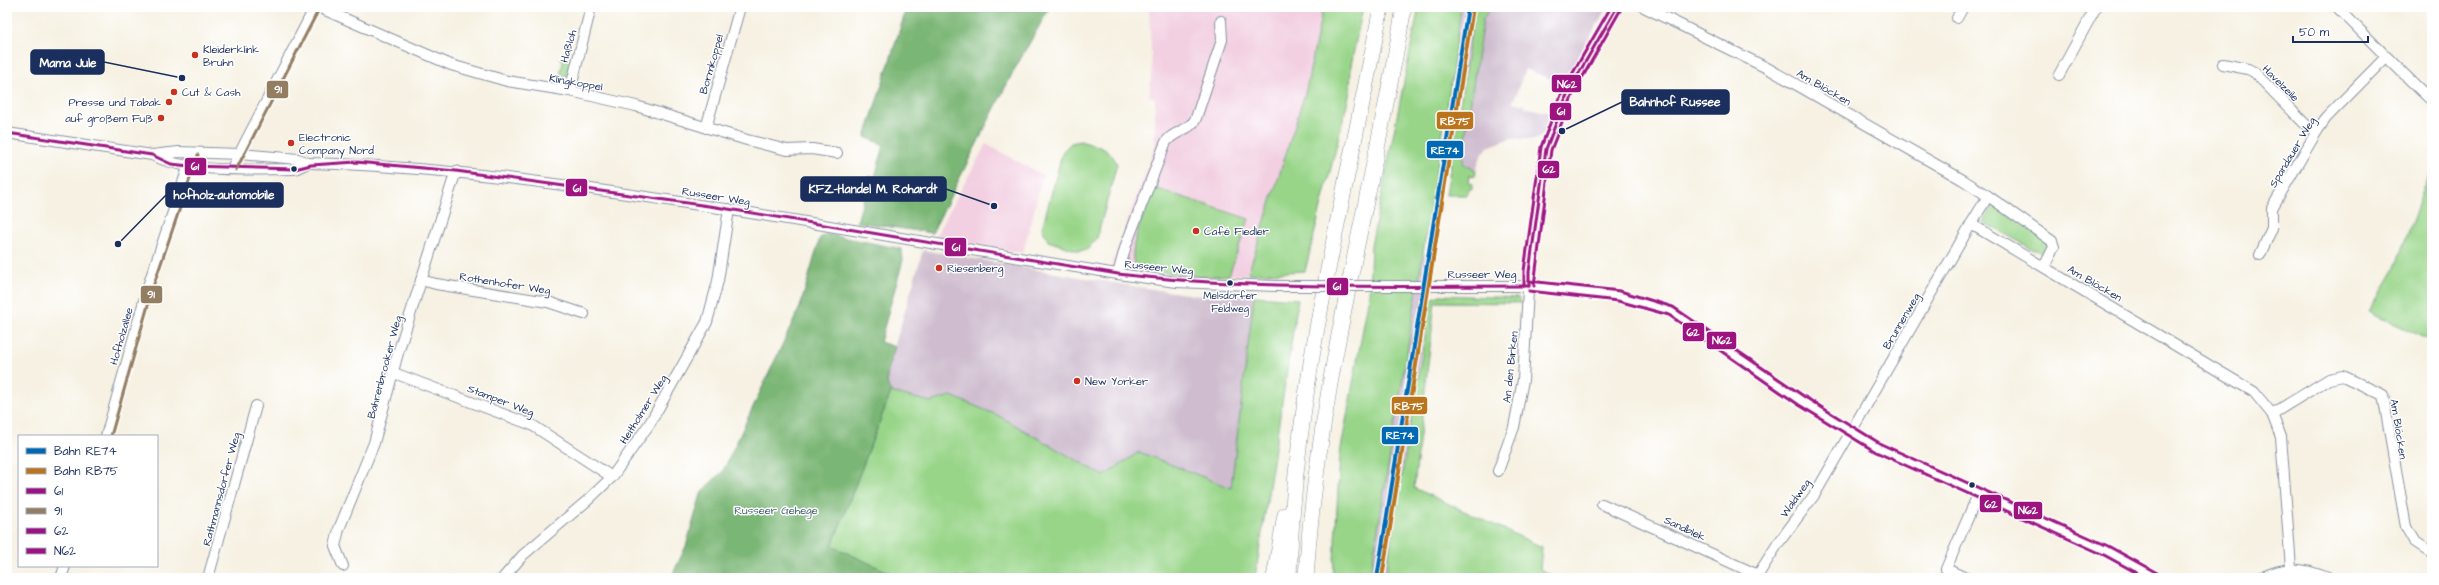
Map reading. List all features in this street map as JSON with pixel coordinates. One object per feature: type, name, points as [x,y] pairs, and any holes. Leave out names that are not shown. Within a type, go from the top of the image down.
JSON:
[{"type":"highway","points":[[1289,578],[1297,465],[1313,351],[1381,7]]},
{"type":"highway","points":[[1306,578],[1316,479],[1341,324],[1404,7]]},
{"type":"highway","points":[[1274,578],[1280,539],[1297,465]]},
{"type":"highway","points":[[1316,479],[1316,578]]},
{"type":"street","points":[[232,168],[315,7]]},
{"type":"street","name":"Klingkoppel","points":[[318,7],[451,65],[507,81],[570,91],[636,106],[706,128],[787,150],[812,149],[837,153]]},
{"type":"street","name":"Haßloh","points":[[570,91],[591,7]]},
{"type":"street","name":"Bormkoppel","points":[[706,128],[740,7]]},
{"type":"street","name":"An den Birken","points":[[1498,471],[1520,401],[1529,272],[1546,149],[1568,92],[1617,7]]},
{"type":"street","name":"Am Blöcken","points":[[1644,7],[1769,69],[1988,196],[2052,241],[2054,247],[2044,267]]},
{"type":"street","points":[[1957,18],[1963,7]]},
{"type":"street","points":[[2059,75],[2096,7]]},
{"type":"street","points":[[2337,7],[2385,58],[2432,101]]},
{"type":"street","name":"Russeer Weg","points":[[1118,274],[1126,245],[1165,144],[1169,138],[1191,125],[1196,118],[1222,40],[1221,21]]},
{"type":"street","name":"Spandauer Weg","points":[[2260,255],[2272,228],[2272,208],[2317,131],[2326,118],[2385,58]]},
{"type":"street","name":"Havelzeile","points":[[2223,64],[2248,69],[2254,72],[2306,125],[2317,131]]},
{"type":"street","points":[[7,133],[152,155],[193,153]]},
{"type":"street","name":"Russeer Weg","points":[[193,153],[239,154],[298,159],[308,163],[375,164],[456,171],[618,192],[1118,274],[1177,282],[1275,286],[1529,286],[1606,294],[1647,302],[1671,311],[1802,401],[1879,448],[1979,492],[2106,551],[2157,578]]},
{"type":"street","name":"Hofholzallee","points":[[106,435],[149,283],[193,153]]},
{"type":"street","points":[[152,155],[171,164],[189,166]]},
{"type":"street","name":"Russeer Weg","points":[[189,166],[295,169],[308,163]]},
{"type":"street","name":"Bahrenbrooker Weg","points":[[343,566],[337,554],[336,539],[374,443],[421,280],[456,171]]},
{"type":"street","points":[[1971,224],[1988,196]]},
{"type":"street","name":"Heitholmer Weg","points":[[503,578],[523,555],[588,500],[612,477],[650,423],[707,322],[718,281],[728,210]]},
{"type":"street","name":"Am Blöcken","points":[[1971,224],[2243,384],[2264,402],[2278,425],[2283,450],[2290,568]]},
{"type":"street","name":"Brunnenweg","points":[[1850,430],[1971,224]]},
{"type":"street","name":"Rothenhofer Weg","points":[[421,280],[436,284],[548,302],[584,314]]},
{"type":"street","name":"Stamper Weg","points":[[394,373],[532,425],[612,477]]},
{"type":"street","name":"Am Blöcken","points":[[2272,414],[2330,378],[2343,376],[2383,396],[2406,527],[2414,541],[2432,552]]},
{"type":"street","name":"Rathmannsdorfer Weg","points":[[208,578],[256,406]]},
{"type":"street","name":"Waldweg","points":[[1757,577],[1776,546],[1815,494],[1850,430]]},
{"type":"street","points":[[1966,578],[1946,569],[1979,492]]},
{"type":"street","name":"Sandblek","points":[[1602,504],[1757,577]]},
{"type":"street","points":[[61,578],[65,567]]},
{"type":"street","points":[[2260,578],[2290,568],[2307,570],[2328,578]]},
{"type":"shaded area","points":[[1149,7],[1323,7],[1306,90],[1248,274],[1206,277],[1111,267],[1155,146],[1155,97],[1149,97],[1152,70]]},
{"type":"shaded area","points":[[1461,7],[1475,7],[1465,85],[1451,82]]},
{"type":"shaded area","points":[[1491,7],[1607,7],[1563,84],[1525,69],[1513,102],[1525,105],[1525,107],[1550,113],[1543,135],[1535,140],[1511,138],[1488,147],[1481,156],[1476,171],[1470,166],[1463,165],[1464,146],[1483,19]]},
{"type":"shaded area","points":[[986,144],[1043,175],[1023,253],[935,237]]},
{"type":"shaded area","points":[[923,250],[1131,286],[1201,296],[1254,296],[1231,488],[1139,452],[1104,476],[997,415],[951,396],[931,402],[891,392],[886,385],[886,375]]},
{"type":"shaded area","points":[[1423,254],[1436,256],[1385,578],[1370,578]]},
{"type":"green space","points":[[907,7],[1050,7],[1013,72],[932,233],[857,222],[870,176],[875,177],[884,145],[865,137]]},
{"type":"green space","points":[[1323,7],[1363,7],[1351,65],[1350,92],[1305,271],[1248,274],[1306,90]]},
{"type":"green space","points":[[1419,7],[1461,7],[1451,82],[1370,578],[1333,578],[1340,454],[1369,296],[1371,246]]},
{"type":"green space","points":[[1475,7],[1491,7],[1483,19],[1464,146],[1463,165],[1470,166],[1476,171],[1475,176],[1470,175],[1469,183],[1473,184],[1472,189],[1469,189],[1466,195],[1446,195]]},
{"type":"green space","points":[[560,57],[571,60],[567,76],[560,74],[563,62]]},
{"type":"green space","points":[[1080,141],[1102,148],[1111,154],[1117,164],[1097,238],[1088,249],[1079,251],[1048,241],[1042,228],[1063,151],[1071,143]]},
{"type":"green space","points":[[2432,167],[2432,341],[2369,312],[2394,270]]},
{"type":"green space","points":[[1155,188],[1249,219],[1229,275],[1206,277],[1138,270],[1134,263],[1133,253],[1135,242],[1142,218]]},
{"type":"green space","points":[[1994,203],[2047,242],[2049,249],[2045,256],[1983,222]]},
{"type":"green space","name":"Russeer Gehege","points":[[826,234],[902,249],[903,260],[880,342],[895,347],[887,376],[888,387],[891,392],[832,546],[901,578],[671,578],[686,546],[702,491],[723,471],[800,307],[820,238]]},
{"type":"green space","points":[[1440,295],[1518,298],[1522,303],[1435,302],[1414,488],[1542,547],[1540,569],[1549,574],[1548,578],[1385,578],[1431,299]]},
{"type":"green space","points":[[1254,296],[1298,299],[1255,578],[901,578],[832,546],[891,392],[931,402],[951,396],[997,415],[1104,476],[1139,452],[1231,488]]},
{"type":"rail line","name":"RE74","points":[[1377,578],[1468,7]]},
{"type":"rail line","name":"RB75","points":[[1382,578],[1473,8]]},
{"type":"transit line","name":"N62","points":[[1524,286],[1524,271],[1541,147],[1563,90],[1611,7]]},
{"type":"transit line","name":"61","points":[[1529,286],[1529,272],[1546,149],[1568,92],[1617,7]]},
{"type":"transit line","name":"91","points":[[236,170],[319,9]]},
{"type":"transit line","name":"62","points":[[1534,286],[1551,150],[1573,94],[1621,9]]},
{"type":"transit line","name":"61","points":[[7,133],[152,155],[171,164],[189,166],[295,169],[311,165],[356,162],[456,171],[716,207],[1118,274],[1221,283],[1272,285],[1529,286]]},
{"type":"transit line","name":"91","points":[[111,435],[154,284],[198,155]]},
{"type":"transit line","name":"N62","points":[[1529,281],[1620,291],[1673,307],[1805,397],[1881,444],[2108,546],[2159,574]]},
{"type":"transit line","name":"62","points":[[1529,291],[1618,301],[1669,315],[1799,405],[1876,452],[2104,555],[2146,578]]},
{"type":"place","name":"Kleiderklink Bruhn","points":[[195,55]]},
{"type":"place","name":"Mama Jule","points":[[182,78]]},
{"type":"place","name":"Cut & Cash","points":[[174,92]]},
{"type":"place","name":"Presse und Tabak","points":[[169,102]]},
{"type":"place","name":"auf großem Fuß","points":[[161,118]]},
{"type":"place","name":"Bahnhof Russee","points":[[1562,131]]},
{"type":"place","name":"Electronic Company Nord","points":[[291,143]]},
{"type":"place","name":"KFZ-Handel M. Rohardt","points":[[994,206]]},
{"type":"place","name":"Café Fiedler","points":[[1196,231]]},
{"type":"place","name":"hofholz-automobile","points":[[118,244]]},
{"type":"place","name":"Riesenberg","points":[[939,268]]},
{"type":"place","name":"Melsdorfer Feldweg","points":[[1230,283]]},
{"type":"place","name":"New Yorker","points":[[1077,381]]}]
